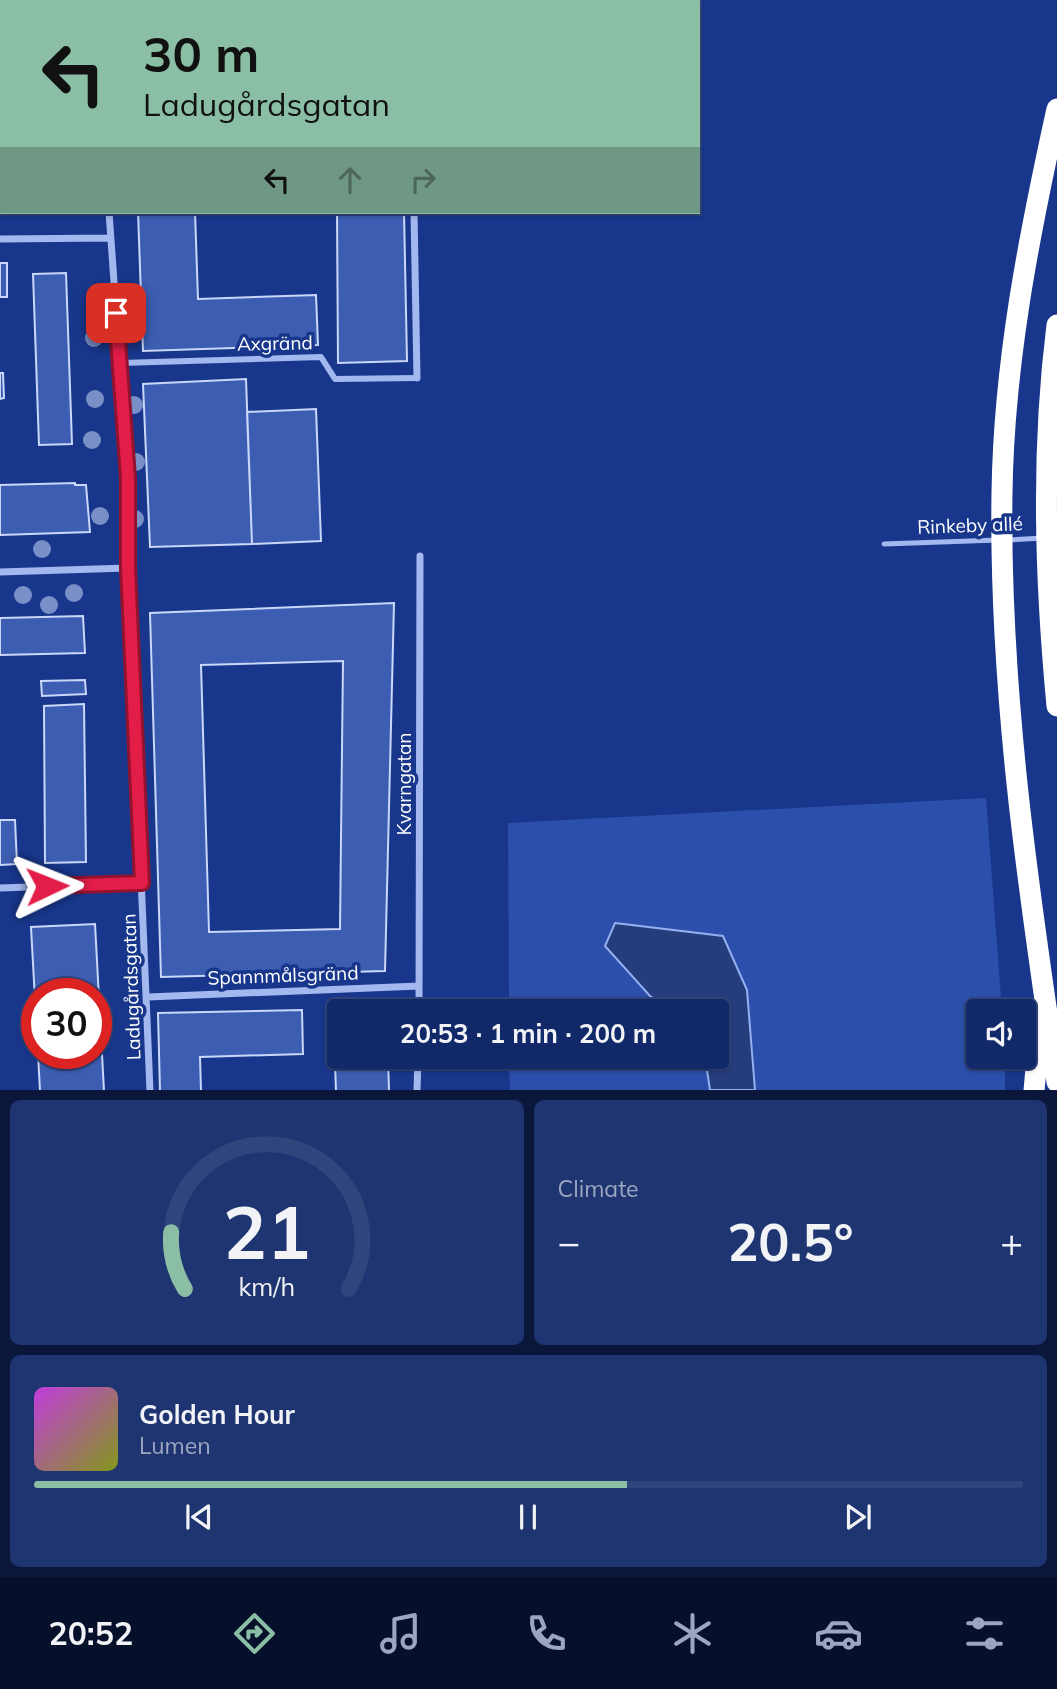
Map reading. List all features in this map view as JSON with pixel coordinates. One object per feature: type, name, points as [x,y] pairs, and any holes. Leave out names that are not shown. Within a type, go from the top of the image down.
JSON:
[{"type":"highway","points":[[1057,109],[1028,243],[1015,321],[1002,490],[1004,639],[1009,709],[1057,1082]]},
{"type":"highway","points":[[1057,325],[1049,387],[1045,488],[1057,706]]},
{"type":"highway","points":[[1034,1090],[1043,988]]},
{"type":"street","name":"Ladugårdsgatan","points":[[109,214],[128,478],[128,568],[150,1090]]},
{"type":"street","points":[[414,214],[418,378]]},
{"type":"street","points":[[0,239],[110,238]]},
{"type":"street","name":"Axgränd","points":[[121,363],[321,357],[335,379],[418,378]]},
{"type":"street","name":"Kvarngatan","points":[[419,999],[420,556]]},
{"type":"street","points":[[0,572],[128,568]]},
{"type":"street","points":[[0,888],[142,883]]},
{"type":"street","name":"Spannmålsgränd","points":[[148,997],[419,986]]},
{"type":"street","points":[[417,1090],[418,1069]]},
{"type":"lane","name":"Rinkeby allé","points":[[884,544],[1057,538]]},
{"type":"shaded area","points":[[986,798],[1001,999],[966,999],[966,1069],[1005,1069],[1005,1090],[510,1090],[509,1069],[729,1069],[729,999],[509,999],[508,823]]},
{"type":"shaded area","points":[[615,923],[723,936],[747,990],[755,1090],[710,1090],[707,1069],[729,1069],[729,999],[655,999],[605,946]]},
{"type":"building","points":[[138,214],[195,214],[198,299],[316,295],[318,345],[143,351]]},
{"type":"building","points":[[337,214],[404,214],[407,361],[338,363]]},
{"type":"building","points":[[0,263],[7,263],[7,297],[0,297]]},
{"type":"building","points":[[66,273],[72,444],[39,445],[33,274]]},
{"type":"building","points":[[0,373],[3,373],[4,398],[0,399]]},
{"type":"building","points":[[246,379],[252,544],[150,547],[143,384]]},
{"type":"building","points":[[316,409],[321,541],[252,544],[247,412]]},
{"type":"building","points":[[0,485],[86,485],[90,532],[0,535]]},
{"type":"building","points":[[394,603],[385,971],[161,977],[150,613]],"holes":[[[343,661],[340,929],[209,932],[201,665]]]},
{"type":"building","points":[[83,616],[85,653],[0,655],[0,618]]},
{"type":"building","points":[[85,680],[86,694],[42,696],[41,681]]},
{"type":"building","points":[[84,704],[86,862],[45,863],[44,706]]},
{"type":"building","points":[[0,820],[15,820],[17,864],[0,865]]},
{"type":"building","points":[[95,924],[98,978],[34,978],[31,927]]},
{"type":"building","points":[[302,1010],[303,1054],[200,1057],[201,1090],[160,1090],[158,1013]]},
{"type":"building","points":[[39,1069],[103,1069],[104,1090],[40,1090]]},
{"type":"building","points":[[335,1069],[388,1069],[389,1090],[336,1090]]},
{"type":"route","points":[[47,886],[142,883],[128,568],[128,478],[116,313]]}]
